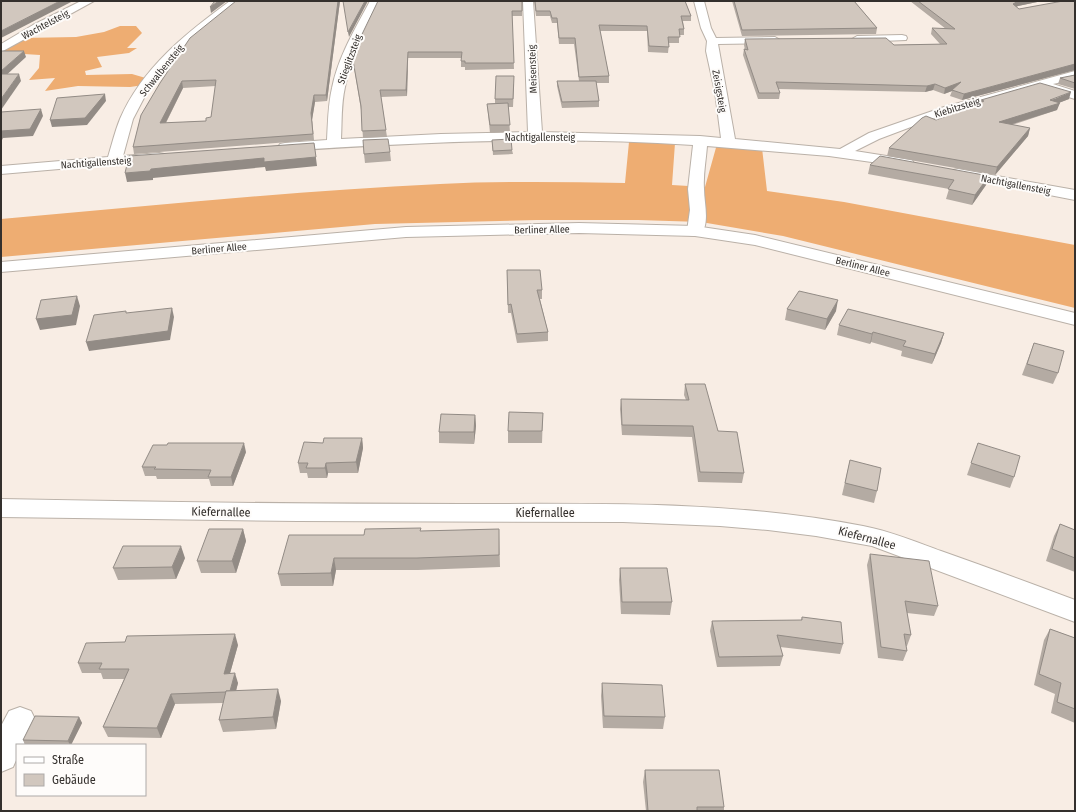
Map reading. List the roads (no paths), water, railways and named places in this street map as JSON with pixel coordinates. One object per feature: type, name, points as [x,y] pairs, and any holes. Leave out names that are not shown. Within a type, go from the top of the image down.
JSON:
[{"type":"street","name":"Wachtelsteig","points":[[1,49],[37,27],[89,1]]},
{"type":"street","name":"Schwalbensteig","points":[[114,161],[129,114],[144,88],[183,43],[236,1]]},
{"type":"street","name":"Stieglitzsteig","points":[[334,144],[336,106],[341,76],[355,39],[375,1]]},
{"type":"street","name":"Meisensteig","points":[[528,1],[535,136]]},
{"type":"street","name":"Zeisigsteig","points":[[699,1],[706,28],[712,41],[712,51],[721,92],[728,141]]},
{"type":"street","points":[[849,40],[902,38]]},
{"type":"street","points":[[712,41],[786,40]]},
{"type":"street","name":"Kiebitzsteig","points":[[844,154],[853,146],[882,133],[934,114],[1075,75]]},
{"type":"street","points":[[1038,84],[1075,95]]},
{"type":"street","name":"Nachtigallensteig","points":[[271,148],[459,137],[619,137],[728,141],[844,154],[923,166]]},
{"type":"street","points":[[695,231],[698,210],[696,188],[700,140]]},
{"type":"street","name":"Nachtigallensteig","points":[[1,170],[169,156]]},
{"type":"street","name":"Nachtigallensteig","points":[[946,170],[1075,195]]},
{"type":"street","name":"Berliner Allee","points":[[1,267],[406,232],[579,228],[695,231],[755,240],[1075,319]]},
{"type":"street","name":"Kiefernallee","points":[[1,508],[263,512],[649,514],[734,517],[826,527],[869,536],[995,580],[1075,611]]},
{"type":"street","points":[[1,757],[20,721]]}]
